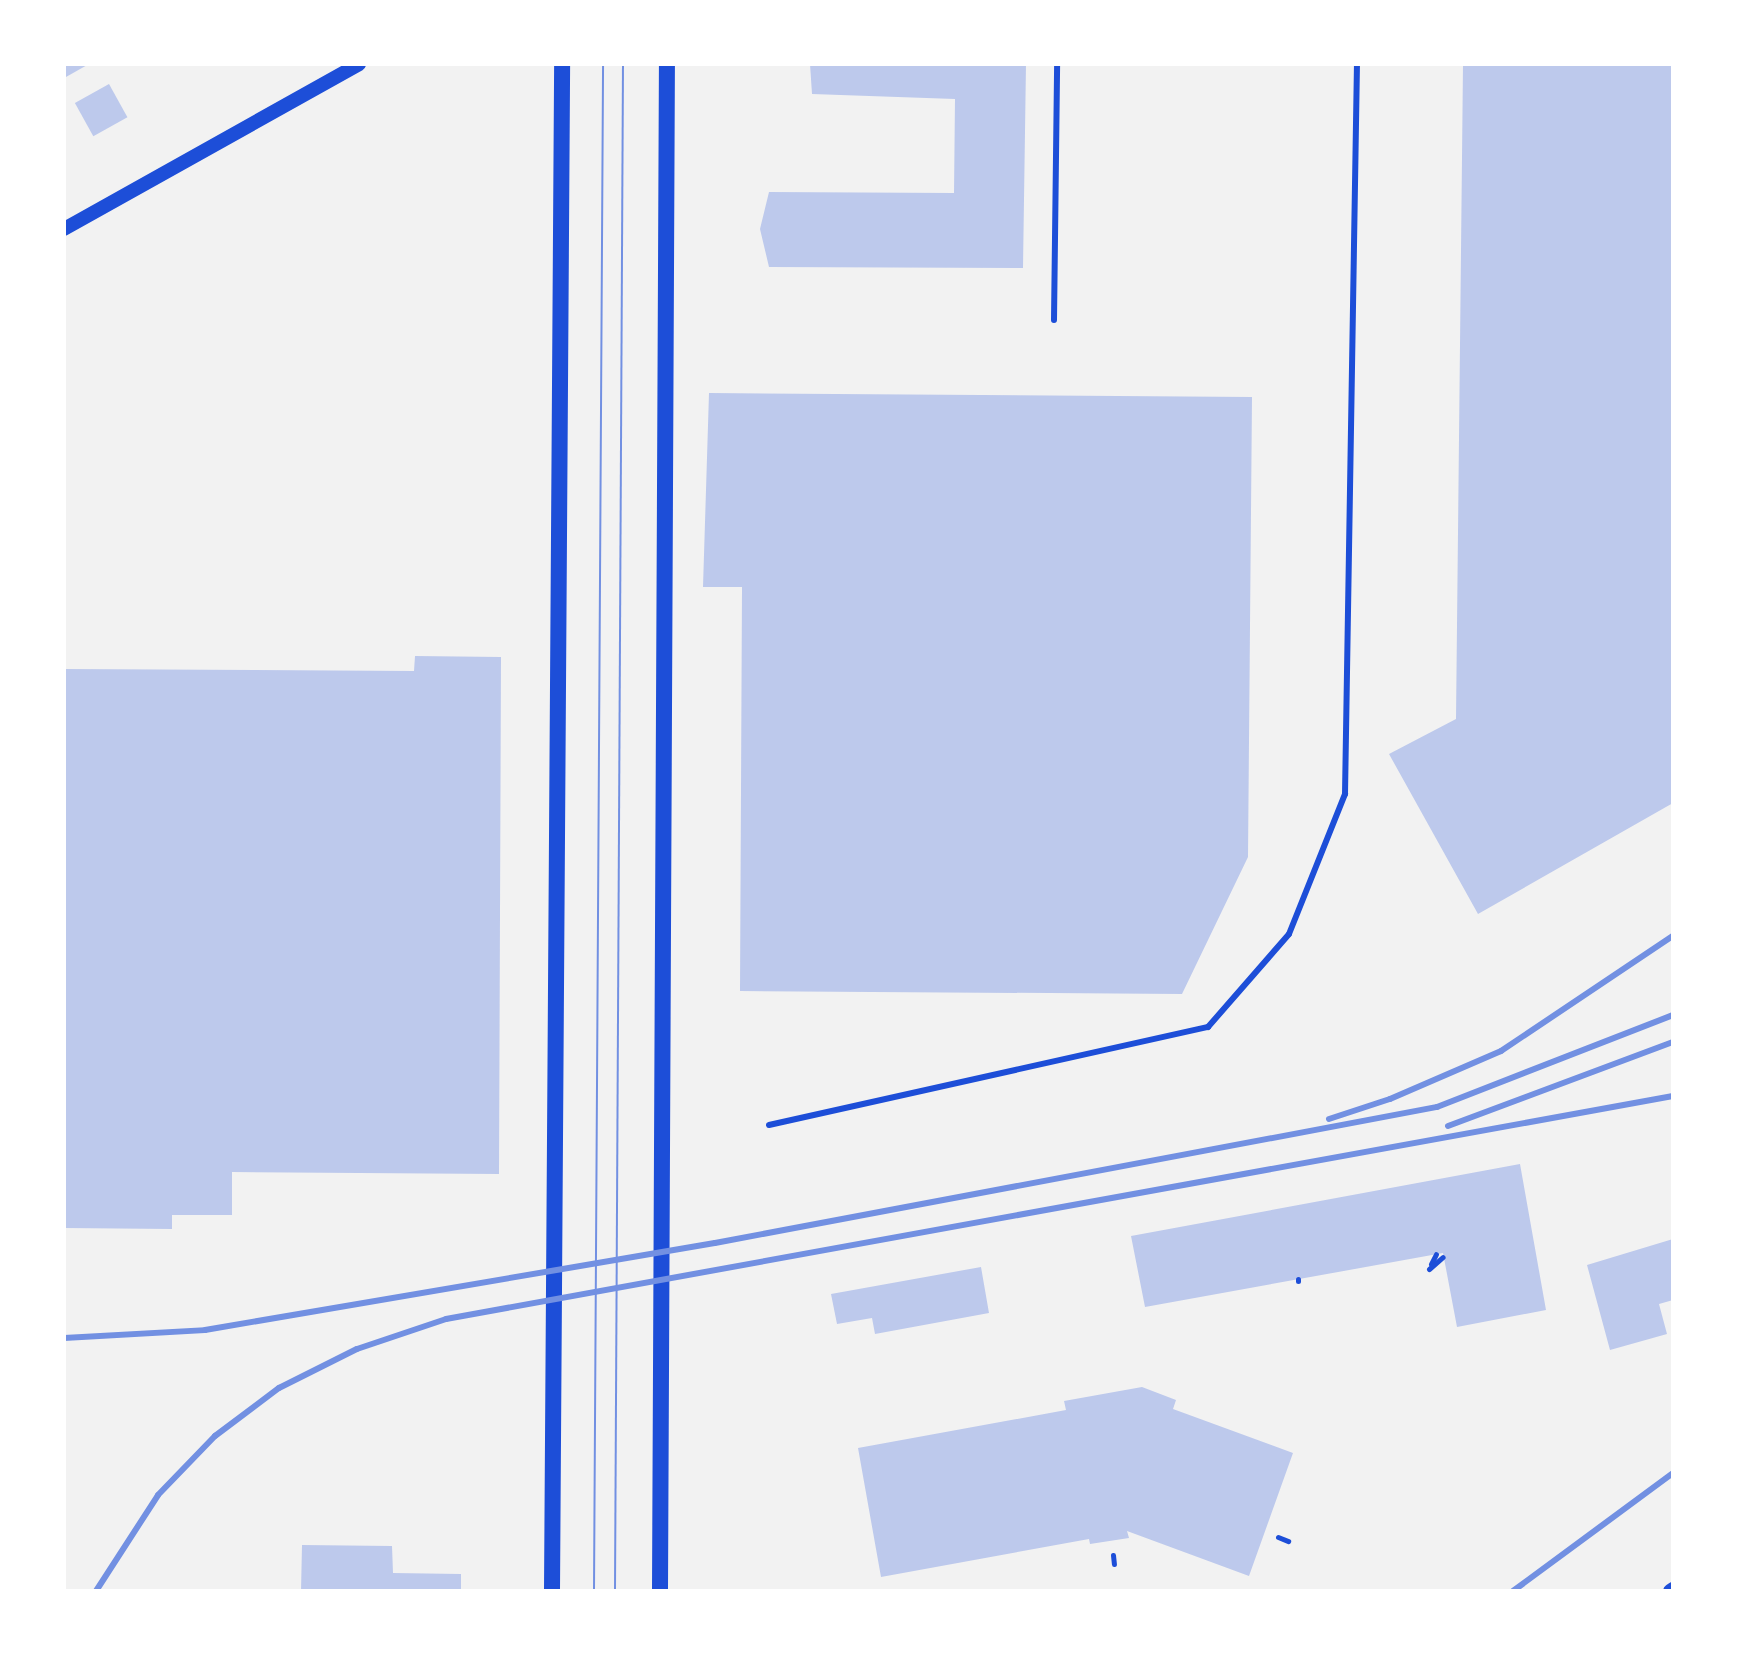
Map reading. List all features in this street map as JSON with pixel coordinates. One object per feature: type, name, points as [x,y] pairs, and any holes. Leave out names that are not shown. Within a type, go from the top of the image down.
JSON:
[{"type":"main road","points":[[552,1591],[562,64]]},
{"type":"main road","points":[[660,1591],[667,64]]},
{"type":"street","points":[[64,229],[359,64]]},
{"type":"lane","points":[[1054,320],[1057,64]]},
{"type":"lane","points":[[769,1125],[1208,1027],[1289,934],[1345,794],[1357,64]]},
{"type":"path","points":[[1436,1254],[1429,1269],[1443,1257]]},
{"type":"path","points":[[1278,1537],[1288,1541]]},
{"type":"path","points":[[1113,1555],[1114,1564]]},
{"type":"building","points":[[66,64],[89,64],[66,77]]},
{"type":"building","points":[[810,64],[1026,64],[1023,268],[769,267],[760,229],[769,192],[954,193],[955,99],[812,94]]},
{"type":"building","points":[[1463,64],[1673,64],[1673,803],[1478,914],[1389,754],[1456,719]]},
{"type":"building","points":[[109,84],[127,117],[93,136],[75,103]]},
{"type":"building","points":[[709,393],[1252,397],[1248,857],[1182,994],[740,991],[742,587],[703,587]]},
{"type":"building","points":[[415,656],[501,657],[499,1174],[232,1172],[232,1215],[172,1215],[172,1229],[64,1228],[64,669],[414,671]]},
{"type":"building","points":[[1520,1164],[1546,1310],[1457,1327],[1443,1253],[1145,1307],[1131,1236]]},
{"type":"building","points":[[1673,1239],[1673,1300],[1659,1304],[1667,1334],[1610,1350],[1587,1265]]},
{"type":"building","points":[[981,1267],[989,1313],[875,1334],[872,1318],[837,1324],[831,1294]]},
{"type":"building","points":[[1142,1387],[1176,1400],[1173,1409],[1293,1453],[1249,1576],[1127,1531],[1129,1538],[1090,1544],[1089,1539],[881,1577],[858,1448],[1066,1410],[1064,1401]]},
{"type":"building","points":[[302,1545],[392,1546],[393,1573],[461,1574],[461,1591],[301,1591]]},
{"type":"tram line","points":[[594,1591],[603,64]]},
{"type":"tram line","points":[[615,1591],[623,64]]},
{"type":"railway","points":[[1329,1119],[1390,1099],[1501,1051],[1673,936]]},
{"type":"railway","points":[[64,1338],[205,1330],[715,1243],[1437,1107],[1673,1015]]},
{"type":"railway","points":[[1448,1126],[1673,1042]]},
{"type":"railway","points":[[96,1591],[158,1495],[215,1436],[279,1388],[357,1349],[446,1319],[1673,1096]]},
{"type":"railway","points":[[1513,1591],[1673,1473]]}]
